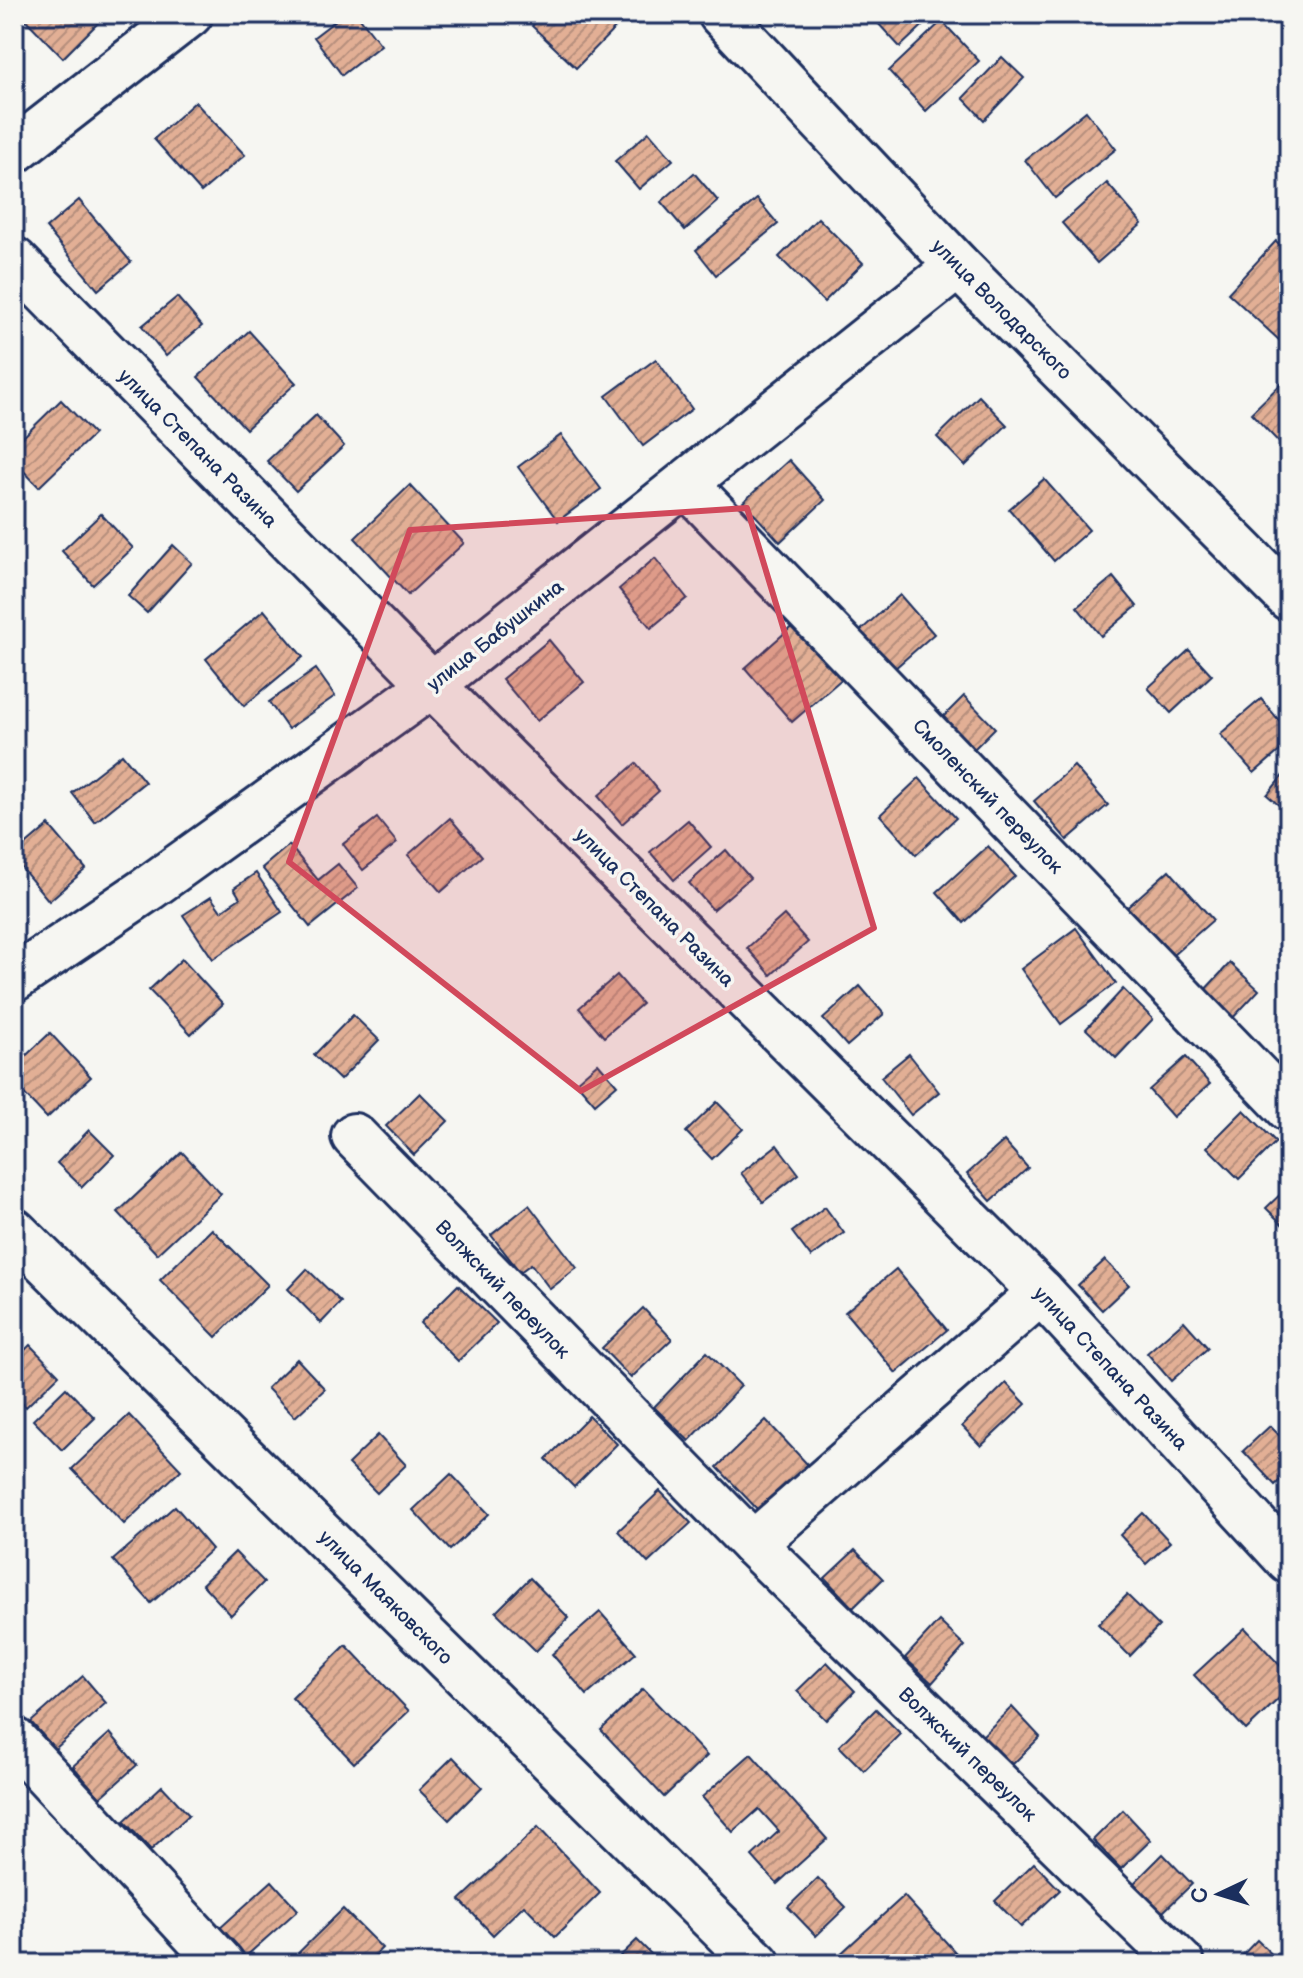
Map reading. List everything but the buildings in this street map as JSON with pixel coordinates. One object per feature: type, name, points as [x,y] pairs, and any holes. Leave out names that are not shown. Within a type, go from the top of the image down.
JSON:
[{"type":"street","points":[[14,151],[190,14]]},
{"type":"street","name":"улица Володарского","points":[[721,14],[958,266],[1289,598]]},
{"type":"street","name":"улица Степана Разина","points":[[14,260],[432,685],[1041,1292],[1289,1561]]},
{"type":"street","name":"улица Бабушкина","points":[[14,979],[149,888],[432,685],[958,266]]},
{"type":"street","name":"Смоленский переулок","points":[[686,484],[1289,1109]]},
{"type":"street","name":"Волжский переулок","points":[[354,1136],[753,1544],[1182,1964]]},
{"type":"street","name":"улица Маяковского","points":[[14,1231],[750,1962]]},
{"type":"street","points":[[753,1544],[1041,1292]]},
{"type":"street","points":[[14,1740],[222,1964]]},
{"type":"highlighted area","points":[[747,508],[874,928],[581,1091],[289,862],[410,530]]}]
